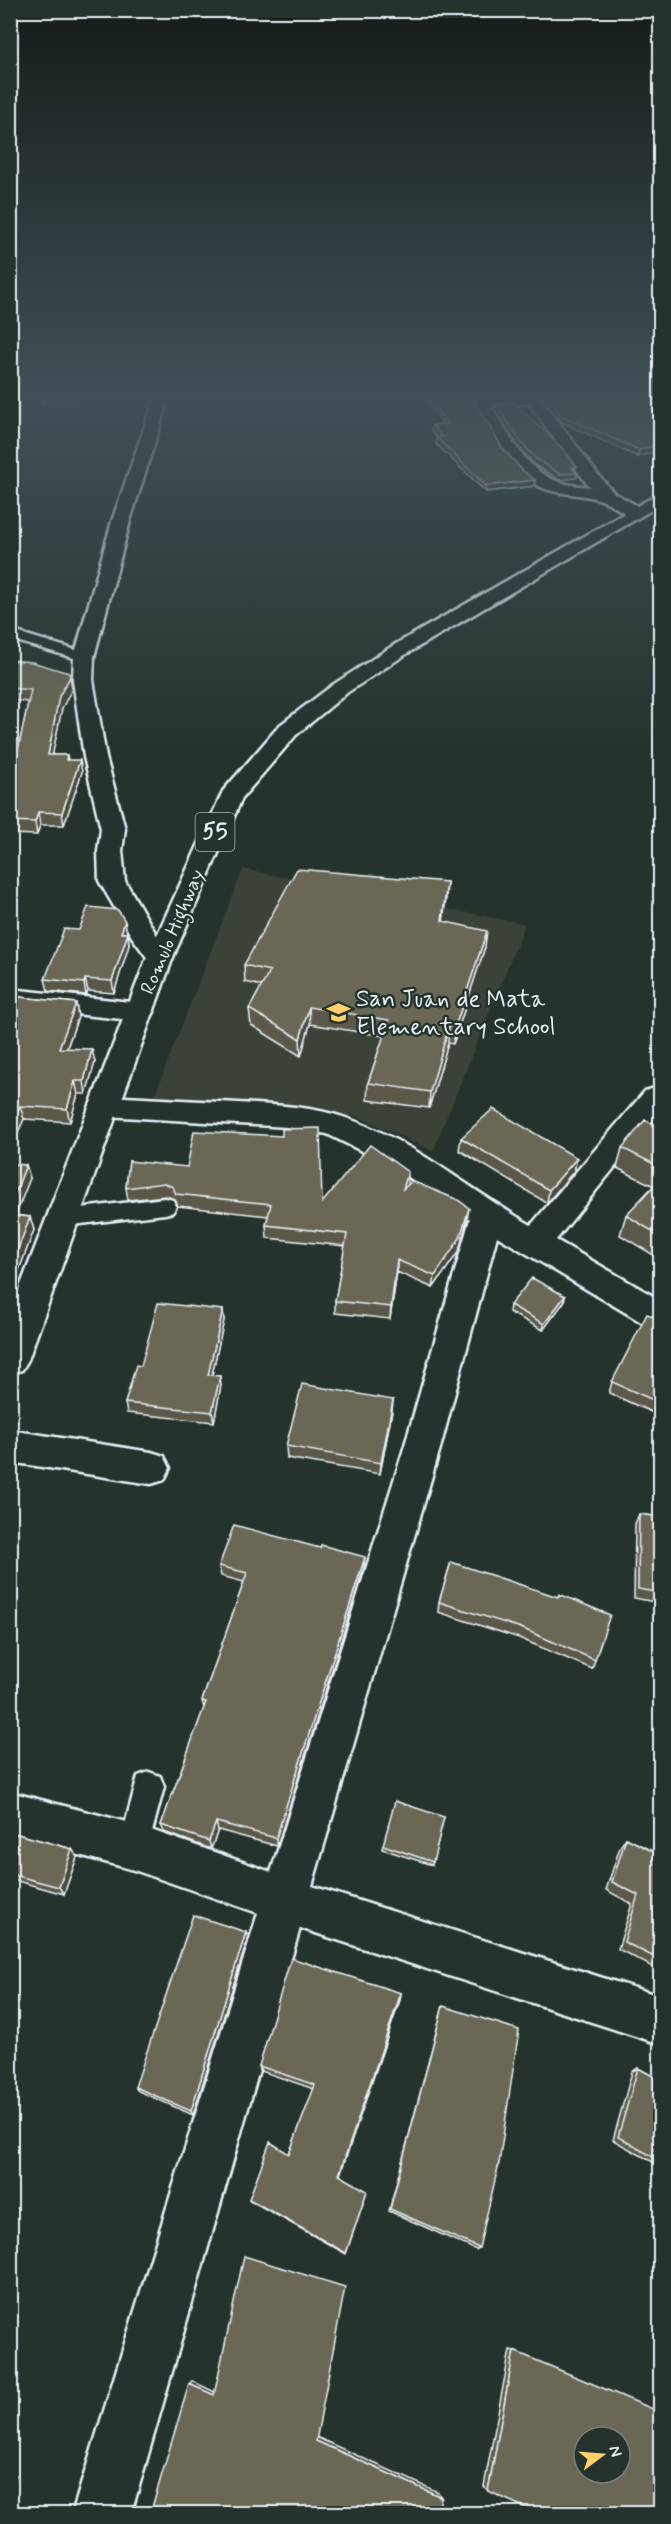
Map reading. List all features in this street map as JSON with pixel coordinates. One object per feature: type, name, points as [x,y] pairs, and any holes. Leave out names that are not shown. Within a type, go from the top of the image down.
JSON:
[{"type":"main road","points":[[124,512],[84,657],[83,680],[98,770],[113,829],[112,881],[140,930],[160,957]]},
{"type":"main road","name":"Romulo Highway","points":[[10,1360],[160,957],[231,795],[288,730],[341,688],[401,649],[635,512]]},
{"type":"main road","points":[[63,672],[83,680]]},
{"type":"main road","points":[[10,999],[140,1012]]},
{"type":"main road","points":[[535,1243],[655,1098]]},
{"type":"main road","points":[[106,1106],[317,1120],[374,1141],[471,1202],[487,1215],[660,1316]]},
{"type":"main road","points":[[101,2514],[423,1445],[487,1215]]},
{"type":"main road","points":[[10,1446],[151,1468]]},
{"type":"main road","points":[[10,1814],[134,1847],[285,1900],[660,2020]]},
{"type":"lane","points":[[10,633],[84,657]]},
{"type":"lane","points":[[64,1218],[165,1206]]},
{"type":"lane","points":[[134,1847],[149,1787]]},
{"type":"shaded area","name":"San Juan de Mata Elementary School","points":[[243,869],[525,924],[433,1151],[357,1116],[152,1102]]},
{"type":"building","points":[[10,660],[32,662],[69,673],[70,677],[59,696],[48,755],[67,755],[66,760],[80,760],[62,813],[38,812],[35,822],[10,821],[10,750],[18,750],[31,690],[10,688]]},
{"type":"building","points":[[297,869],[447,882],[442,921],[487,931],[455,1027],[449,1026],[430,1092],[368,1083],[389,1020],[309,1007],[300,1039],[249,1009],[270,971],[244,965]]},
{"type":"building","points":[[88,907],[118,910],[125,921],[121,933],[128,933],[112,981],[85,979],[84,983],[45,979],[64,929],[79,930]]},
{"type":"building","points":[[10,996],[76,1003],[59,1048],[92,1049],[84,1081],[75,1081],[67,1109],[20,1106],[10,1129]]},
{"type":"building","points":[[493,1109],[577,1158],[549,1190],[461,1138]]},
{"type":"building","points":[[645,1120],[660,1128],[660,1167],[622,1148]]},
{"type":"building","points":[[320,1128],[322,1203],[370,1145],[408,1172],[403,1189],[412,1181],[458,1200],[469,1208],[460,1238],[435,1276],[397,1260],[391,1307],[335,1301],[347,1234],[266,1225],[271,1204],[176,1194],[173,1187],[164,1183],[126,1188],[129,1161],[187,1167],[194,1131],[282,1136],[282,1129]]},
{"type":"building","points":[[10,1164],[26,1165],[10,1206]]},
{"type":"building","points":[[660,1179],[660,1236],[626,1215]]},
{"type":"building","points":[[10,1215],[30,1217],[15,1257],[10,1257]]},
{"type":"building","points":[[532,1278],[565,1296],[544,1324],[510,1305]]},
{"type":"building","points":[[158,1303],[223,1310],[208,1375],[220,1376],[212,1412],[125,1403],[136,1365],[141,1366]]},
{"type":"building","points":[[647,1314],[660,1319],[660,1403],[612,1382]]},
{"type":"building","points":[[302,1384],[393,1400],[381,1463],[286,1446]]},
{"type":"building","points":[[639,1514],[660,1517],[660,1593],[638,1589]]},
{"type":"building","points":[[234,1525],[320,1548],[321,1545],[365,1557],[276,1838],[216,1822],[209,1841],[161,1825],[206,1702],[202,1701],[247,1573],[219,1566]]},
{"type":"building","points":[[451,1562],[558,1597],[559,1594],[610,1615],[595,1660],[521,1628],[439,1602]]},
{"type":"building","points":[[395,1801],[444,1817],[433,1862],[383,1845]]},
{"type":"building","points":[[10,1832],[72,1849],[59,1887],[10,1874]]},
{"type":"building","points":[[626,1838],[660,1855],[660,1960],[624,1942],[638,1895],[612,1882]]},
{"type":"building","points":[[193,1915],[246,1932],[191,2111],[135,2087]]},
{"type":"building","points":[[291,1958],[401,1993],[339,2175],[367,2191],[346,2253],[249,2199],[270,2142],[289,2154],[315,2085],[259,2066]]},
{"type":"building","points":[[443,2006],[519,2030],[499,2163],[479,2248],[390,2209]]},
{"type":"building","points":[[638,2068],[660,2080],[660,2161],[618,2137]]},
{"type":"building","points":[[244,2256],[345,2287],[316,2441],[441,2497],[438,2514],[150,2514],[189,2384],[214,2395]]},
{"type":"building","points":[[514,2351],[660,2412],[660,2514],[539,2514],[488,2491]]},
{"type":"place","name":"San Juan de Mata Elementary School","points":[[338,1013]]}]
